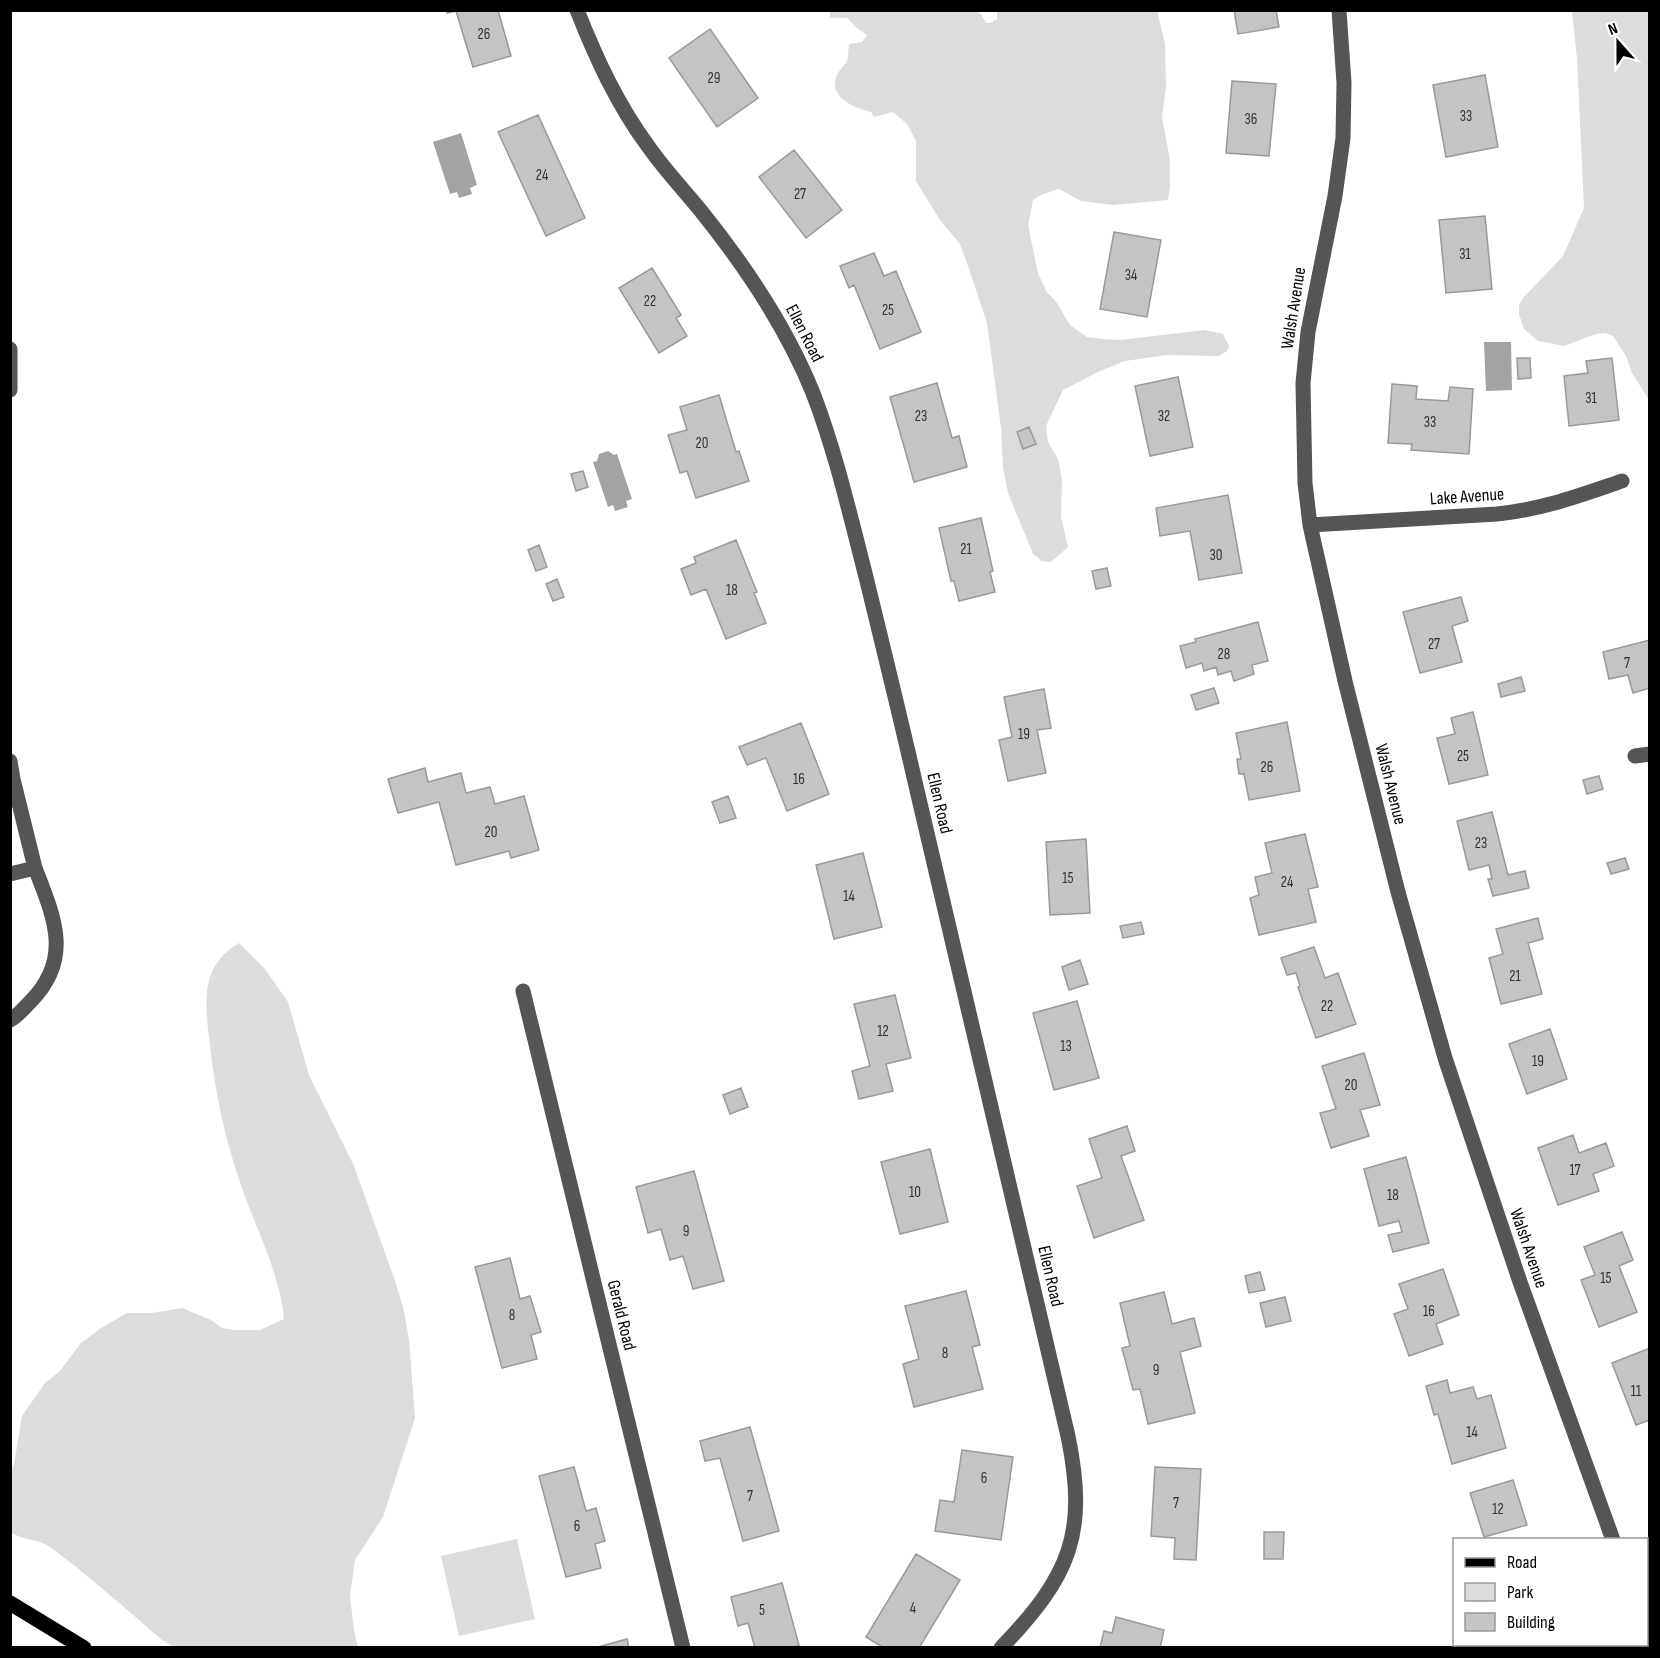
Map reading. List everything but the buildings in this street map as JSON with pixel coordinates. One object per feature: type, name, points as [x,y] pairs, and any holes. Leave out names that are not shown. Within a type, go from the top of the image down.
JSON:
[{"type":"main road","points":[[10,1604],[84,1647]]},
{"type":"street","name":"Ellen Road","points":[[577,10],[595,56],[628,117],[665,169],[729,247],[786,334],[812,392],[845,495],[898,710],[1063,1413],[1076,1477],[1076,1516],[1069,1552],[1063,1568],[1044,1598],[1001,1647]]},
{"type":"street","name":"Walsh Avenue","points":[[1339,10],[1344,83],[1342,138],[1335,196],[1308,332],[1303,383],[1305,483],[1310,525],[1342,669],[1392,870],[1445,1058],[1520,1282],[1613,1538]]},
{"type":"street","points":[[10,349],[10,390]]},
{"type":"street","name":"Lake Avenue","points":[[1310,525],[1526,511],[1556,504],[1622,481]]},
{"type":"street","points":[[10,761],[35,868],[52,913],[57,957],[44,988],[10,1020]]},
{"type":"street","points":[[10,874],[35,868]]},
{"type":"street","name":"Gerald Road","points":[[523,991],[683,1647]]},
{"type":"green space","points":[[830,10],[975,11],[981,14],[986,23],[990,23],[997,19],[997,10],[1157,10],[1165,44],[1166,87],[1162,117],[1170,160],[1168,200],[1113,205],[1081,201],[1059,189],[1043,194],[1033,200],[1028,225],[1038,273],[1046,291],[1057,303],[1070,325],[1087,337],[1120,340],[1205,330],[1223,334],[1229,346],[1227,351],[1219,356],[1167,355],[1125,361],[1063,390],[1046,426],[1048,442],[1058,459],[1062,479],[1061,517],[1068,547],[1051,562],[1042,561],[1033,554],[1008,493],[1003,468],[1001,428],[987,323],[960,244],[940,220],[916,181],[916,141],[907,124],[893,112],[874,117],[871,112],[844,100],[836,90],[837,75],[847,61],[849,44],[862,42],[867,35],[847,18],[830,18]]},
{"type":"green space","points":[[1572,11],[1649,11],[1649,400],[1613,336],[1605,333],[1596,334],[1564,346],[1538,341],[1524,329],[1519,314],[1519,305],[1523,298],[1563,256],[1584,208],[1577,58]]},
{"type":"green space","points":[[239,943],[265,969],[288,1002],[309,1075],[354,1166],[395,1281],[409,1339],[415,1418],[383,1517],[355,1560],[350,1596],[358,1647],[174,1647],[162,1640],[50,1547],[11,1532],[11,1470],[22,1416],[45,1383],[59,1372],[81,1343],[127,1313],[152,1313],[182,1308],[211,1320],[222,1328],[236,1330],[260,1330],[284,1319],[273,1269],[242,1188],[226,1135],[218,1100],[208,1030],[206,1002],[211,975],[226,952]]},
{"type":"green space","points":[[517,1539],[535,1619],[459,1636],[441,1556]]},
{"type":"shaded area","points":[[461,133],[477,185],[470,188],[472,194],[459,198],[457,192],[450,194],[433,142]]},
{"type":"shaded area","points":[[1484,342],[1511,342],[1512,390],[1486,391]]},
{"type":"shaded area","points":[[608,451],[614,455],[617,454],[632,499],[626,501],[628,507],[615,511],[613,505],[608,507],[593,462],[597,461],[599,454]]}]
